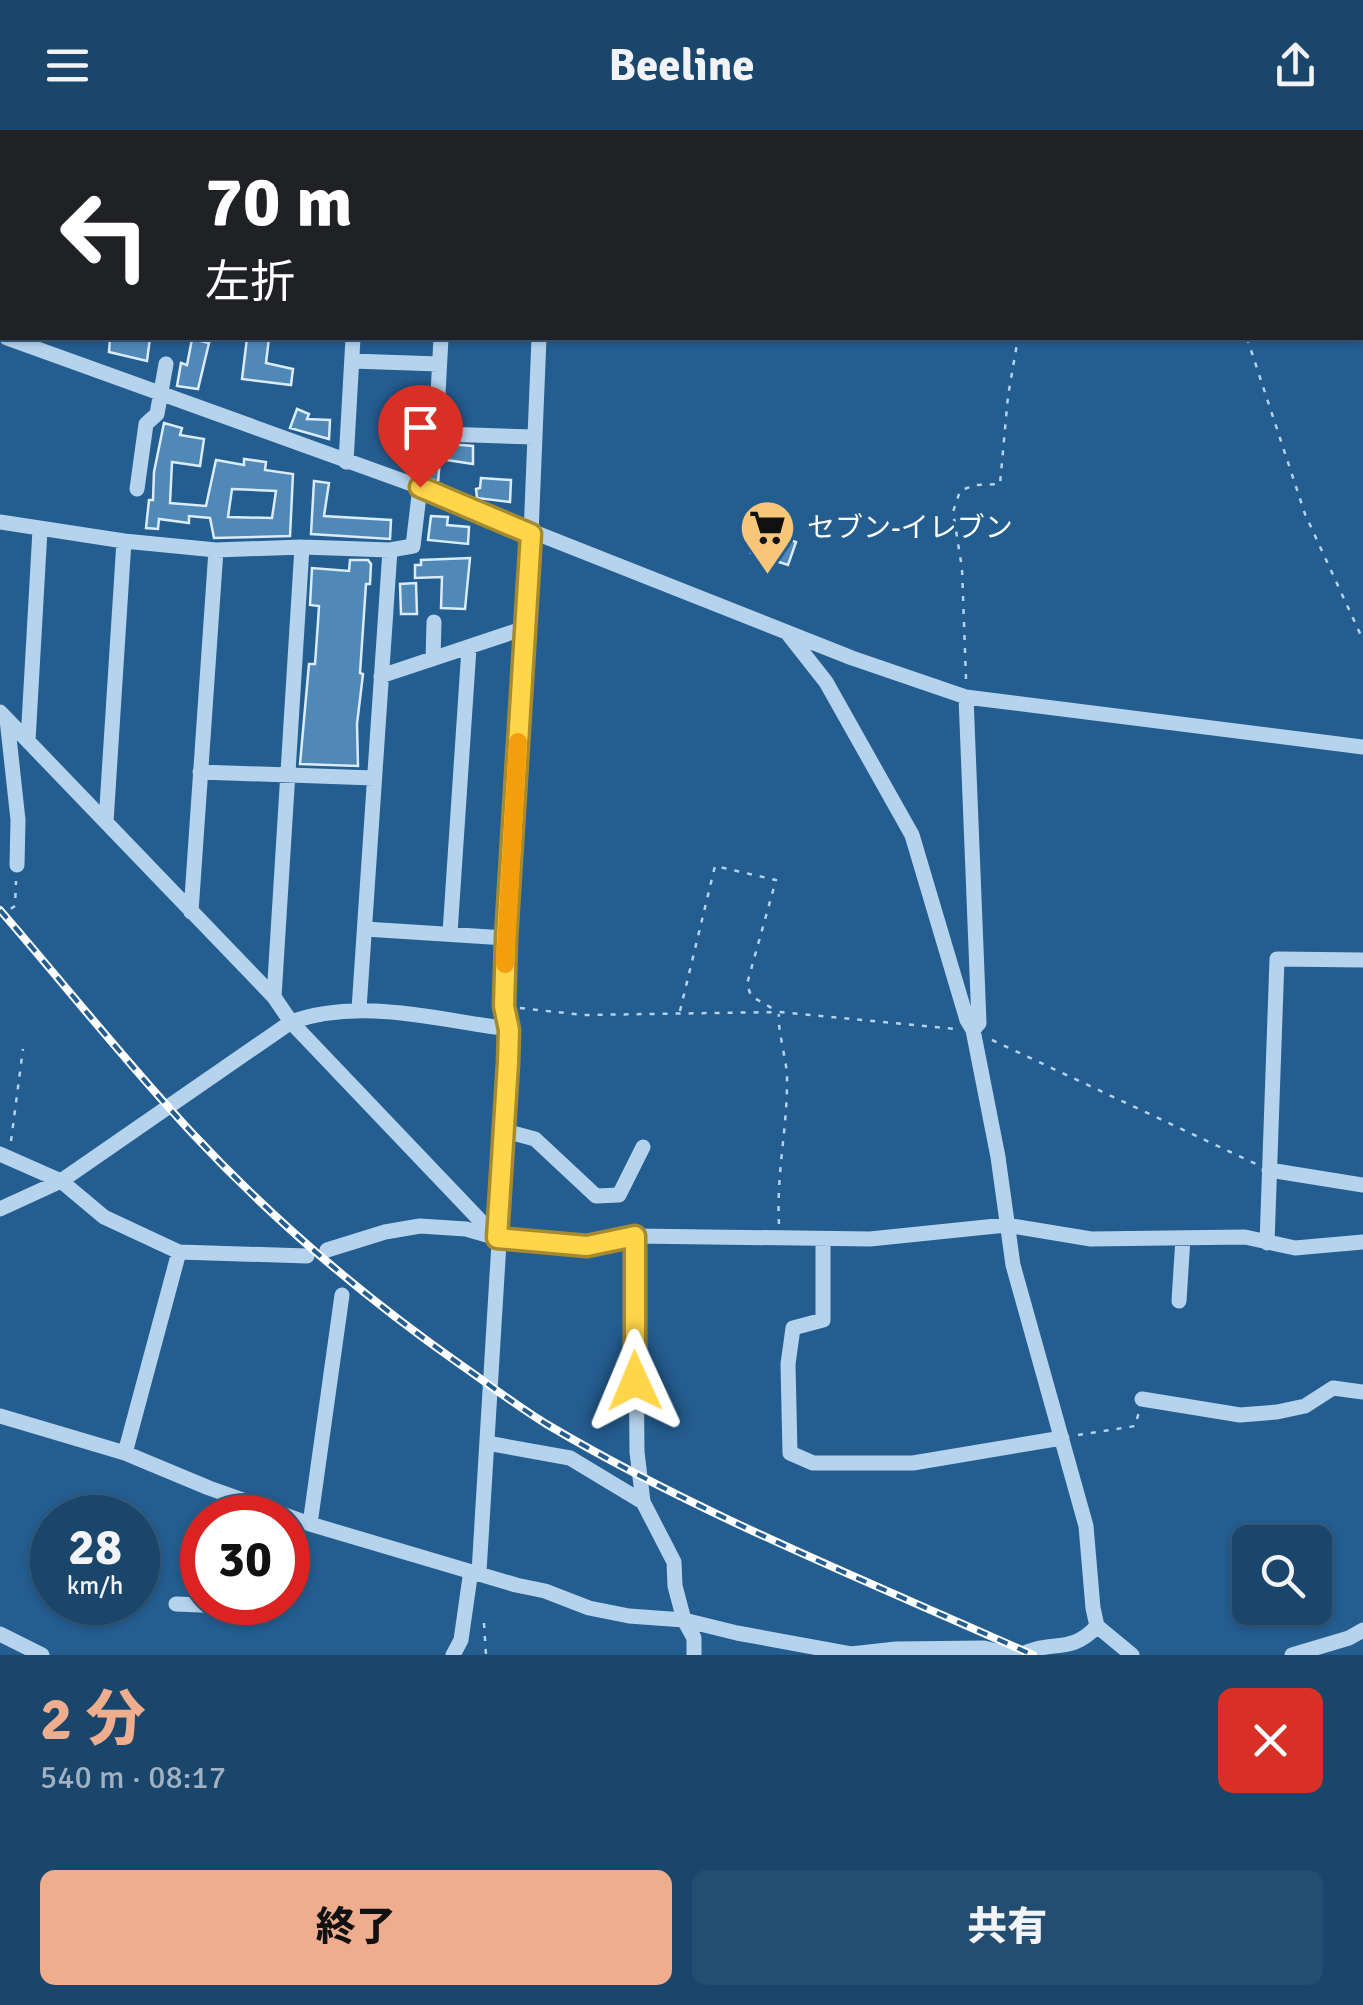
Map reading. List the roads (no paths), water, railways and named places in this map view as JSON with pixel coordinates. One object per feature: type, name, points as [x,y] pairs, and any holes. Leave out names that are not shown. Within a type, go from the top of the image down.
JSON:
[{"type":"street","points":[[25,340],[420,487],[788,634],[966,697],[1363,747]]},
{"type":"street","points":[[346,462],[353,340]]},
{"type":"street","points":[[440,340],[436,431],[533,437]]},
{"type":"street","points":[[479,1572],[506,1131],[506,938],[539,340]]},
{"type":"street","points":[[352,361],[439,364]]},
{"type":"street","points":[[137,489],[146,424],[157,414],[166,364]]},
{"type":"street","points":[[0,522],[216,550],[390,550],[413,546],[420,487]]},
{"type":"street","points":[[28,741],[40,530]]},
{"type":"street","points":[[106,822],[124,541]]},
{"type":"street","points":[[274,997],[302,547]]},
{"type":"street","points":[[191,912],[216,550]]},
{"type":"street","points":[[359,1009],[390,550]]},
{"type":"street","points":[[433,659],[434,622]]},
{"type":"street","points":[[381,676],[526,628]]},
{"type":"street","points":[[788,634],[826,682],[912,835],[973,1030],[998,1158],[1013,1264],[1086,1526],[1091,1593],[1098,1626],[1132,1655]]},
{"type":"street","points":[[450,932],[470,648]]},
{"type":"street","points":[[966,697],[978,1022],[973,1030]]},
{"type":"street","points":[[4,716],[274,997],[291,1022],[497,1238]]},
{"type":"street","points":[[4,716],[18,820],[17,865]]},
{"type":"street","points":[[200,772],[374,778]]},
{"type":"street","points":[[365,928],[506,938]]},
{"type":"street","points":[[1267,1243],[1277,959],[1363,960]]},
{"type":"street","points":[[0,1209],[62,1181],[291,1022],[320,1012],[359,1009],[509,1030]]},
{"type":"street","points":[[506,1131],[535,1139],[596,1196],[619,1195],[642,1147]]},
{"type":"street","points":[[4,1156],[62,1181],[104,1216],[178,1252],[307,1256]]},
{"type":"street","points":[[1270,1170],[1363,1185]]},
{"type":"street","points":[[327,1250],[420,1226],[587,1246],[635,1236],[870,1239],[1006,1224],[1090,1239],[1245,1237],[1295,1248],[1363,1242]]},
{"type":"street","points":[[635,1236],[637,1452],[643,1502],[674,1562],[675,1586],[684,1620],[694,1638],[694,1655]]},
{"type":"street","points":[[1179,1301],[1184,1238]]},
{"type":"street","points":[[823,1239],[822,1320],[794,1328],[788,1364],[790,1453],[813,1463],[913,1463],[1062,1438]]},
{"type":"street","points":[[125,1452],[178,1252]]},
{"type":"street","points":[[342,1295],[310,1524],[556,1594],[589,1608],[684,1620],[799,1649],[851,1654],[896,1649],[967,1652],[984,1648],[1016,1655],[1082,1642],[1098,1626]]},
{"type":"street","points":[[1142,1398],[1240,1415],[1305,1406],[1333,1388],[1363,1392]]},
{"type":"street","points":[[0,1416],[125,1452],[224,1495]]},
{"type":"street","points":[[488,1443],[570,1458],[643,1502]]},
{"type":"street","points":[[453,1655],[461,1640],[470,1577],[479,1572]]},
{"type":"street","points":[[176,1604],[180,1604]]},
{"type":"street","points":[[0,1634],[42,1655]]},
{"type":"street","points":[[1292,1655],[1354,1641]]},
{"type":"railway","points":[[0,910],[223,1165],[321,1256],[425,1339],[537,1418],[606,1458],[787,1547],[1033,1655]]},
{"type":"place","name":"セブン-イレブン","points":[[768,576]]}]
